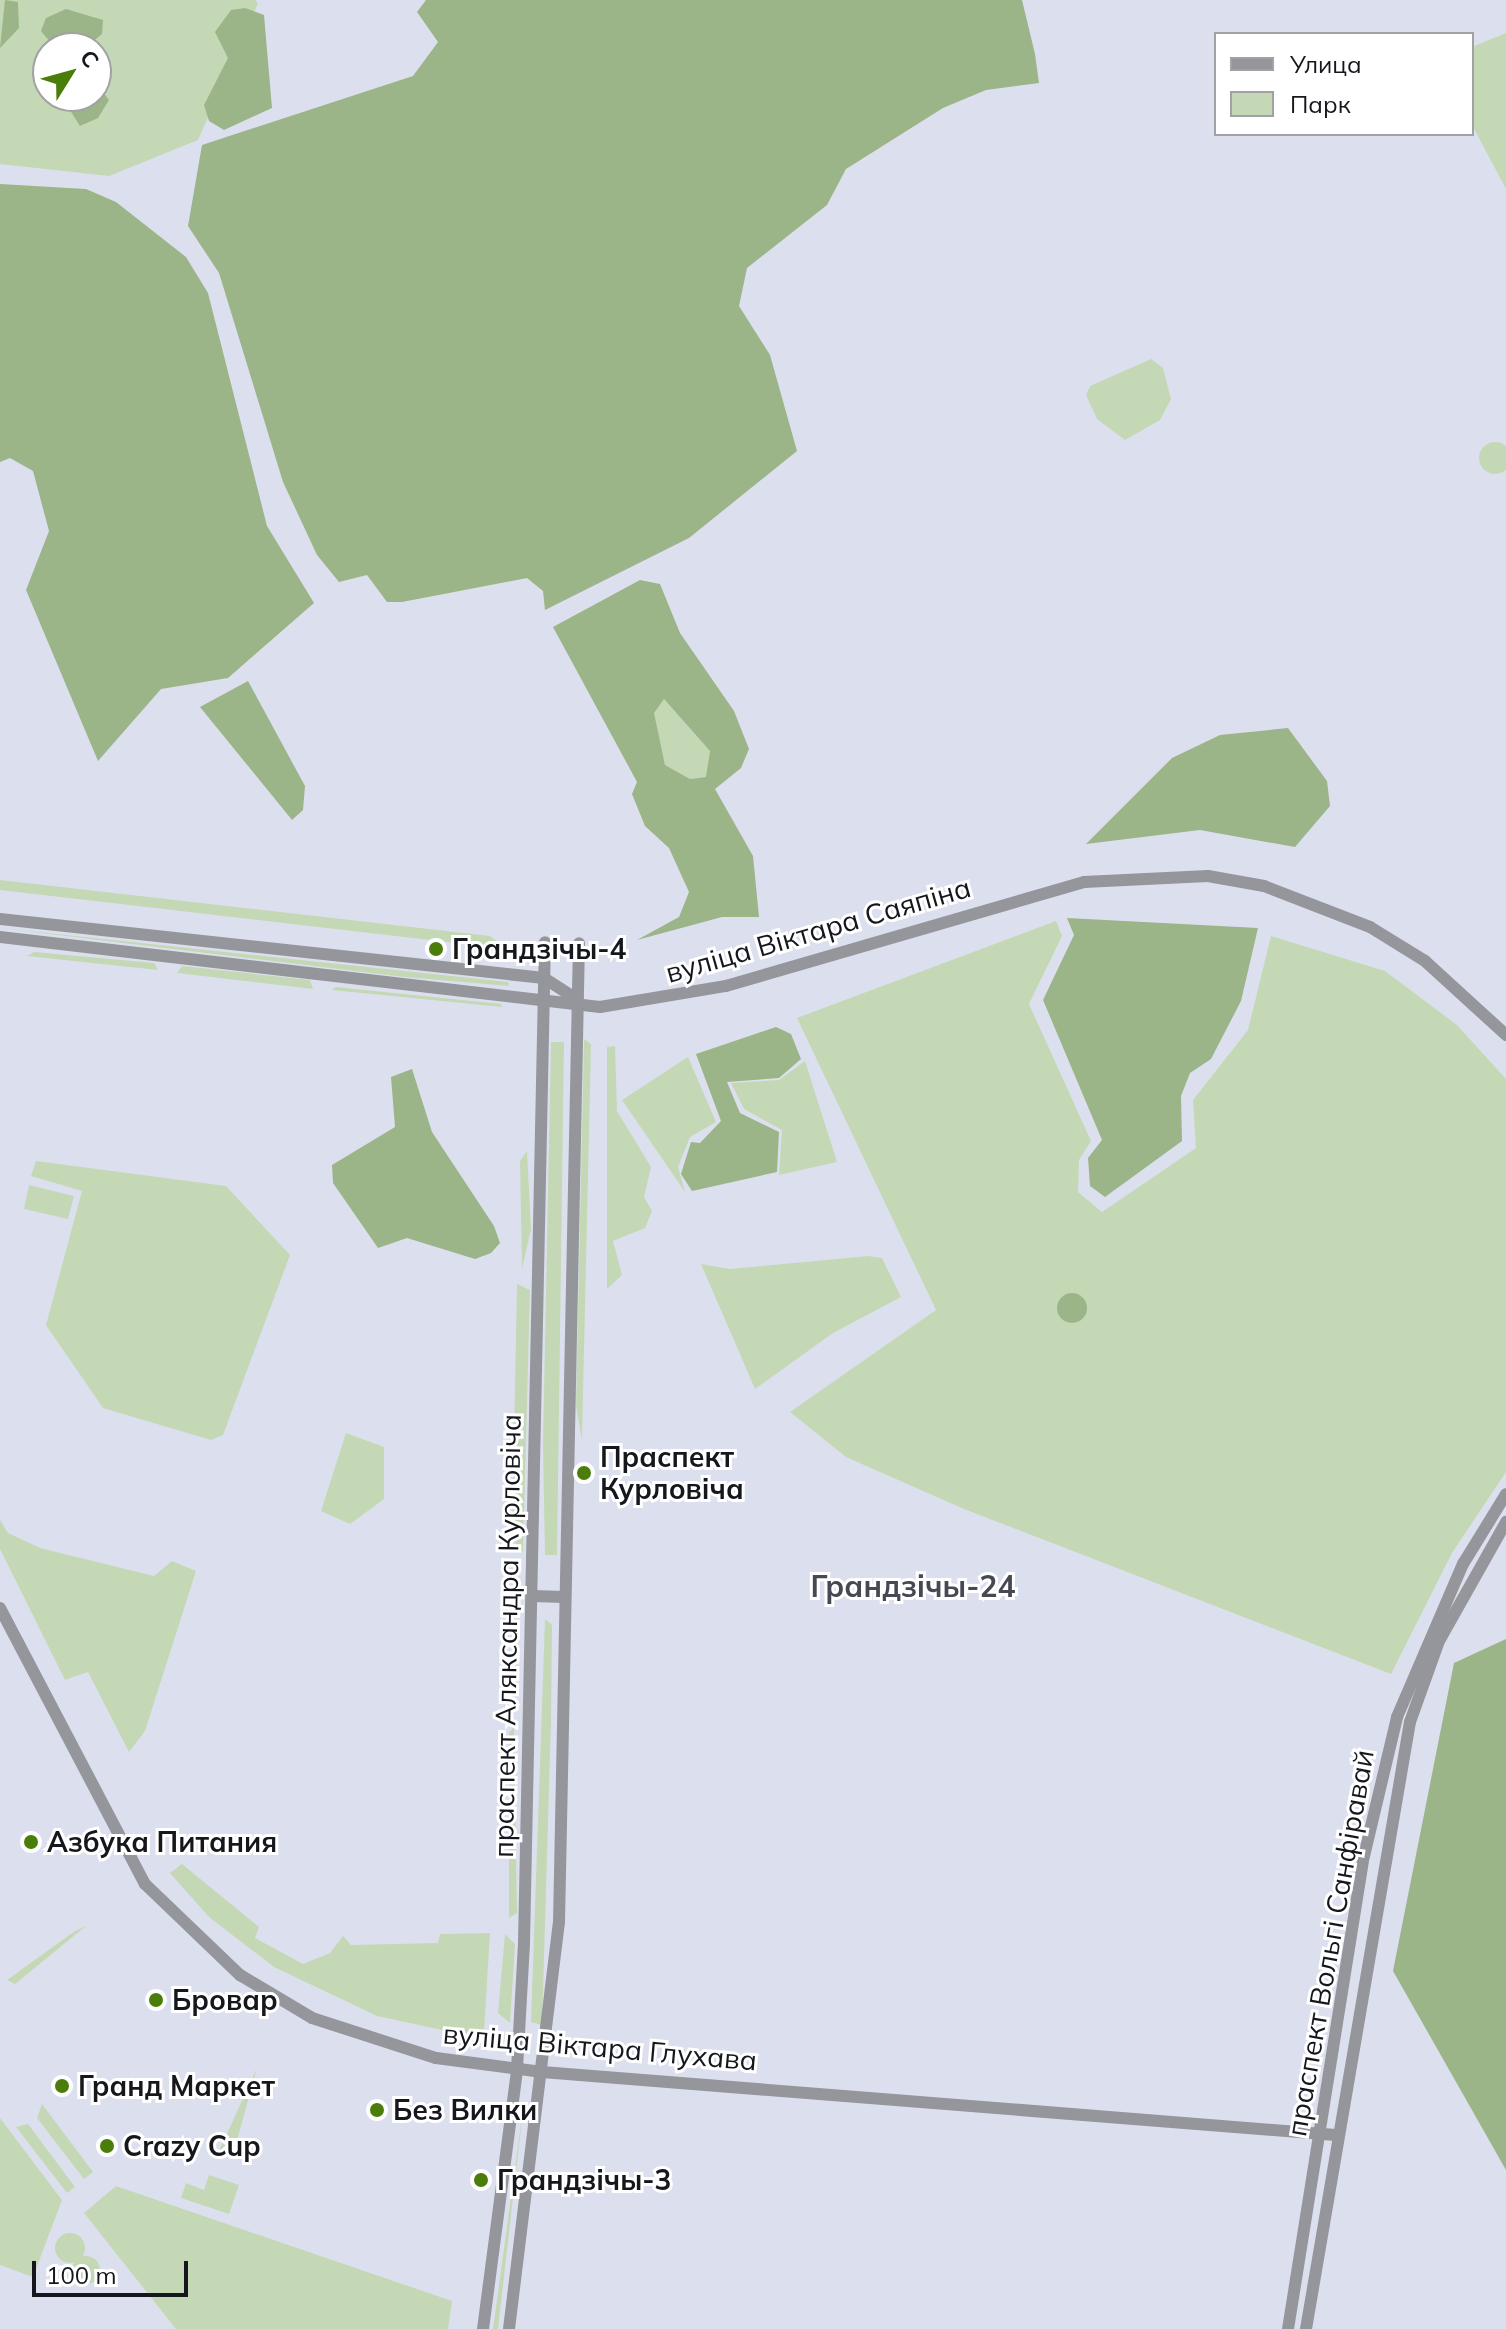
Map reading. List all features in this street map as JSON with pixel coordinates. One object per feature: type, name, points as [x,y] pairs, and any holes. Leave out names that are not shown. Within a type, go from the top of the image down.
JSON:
[{"type":"street","name":"вуліца Віктара Саяпіна","points":[[0,937],[544,1005],[726,986],[1019,898],[1148,873],[1264,886],[1359,921],[1425,961],[1506,1035]]},
{"type":"street","points":[[0,919],[544,978],[575,1003]]},
{"type":"street","name":"праспект Аляксандра Курловіча","points":[[483,2329],[517,2069],[533,1596],[545,942]]},
{"type":"street","name":"праспект Аляксандра Курловіча","points":[[509,2329],[559,1922],[575,1003],[579,943]]},
{"type":"street","name":"праспект Вольгі Санфіравай","points":[[1288,2329],[1318,2132],[1377,1794],[1432,1627],[1506,1494]]},
{"type":"street","name":"праспект Вольгі Санфіравай","points":[[1306,2329],[1391,1804],[1439,1641],[1506,1522]]},
{"type":"street","points":[[533,1596],[564,1597]]},
{"type":"street","name":"вуліца Віктара Глухава","points":[[0,1608],[135,1869],[197,1938],[273,1998],[312,2018],[436,2058],[542,2072],[1336,2135]]},
{"type":"street","points":[[1432,1627],[1442,1626],[1439,1641]]},
{"type":"green space","points":[[0,0],[255,0],[258,3],[198,140],[109,176],[0,164]]},
{"type":"green space","points":[[5,0],[18,2],[19,28],[0,48]]},
{"type":"green space","points":[[426,0],[1022,0],[1035,54],[1039,83],[986,90],[943,108],[846,169],[827,205],[747,268],[739,306],[770,355],[797,451],[689,538],[545,610],[543,591],[527,578],[402,602],[387,602],[367,575],[339,582],[317,555],[283,482],[219,273],[188,226],[202,145],[413,76],[438,42],[417,12]]},
{"type":"green space","points":[[245,8],[264,15],[272,108],[224,130],[209,121],[204,105],[228,58],[215,32],[231,10]]},
{"type":"green space","points":[[66,9],[103,20],[102,32],[42,32],[46,18]]},
{"type":"green space","points":[[1506,33],[1506,189],[1474,129],[1474,46]]},
{"type":"green space","points":[[71,112],[102,112],[98,118],[80,126]]},
{"type":"green space","points":[[0,184],[86,189],[116,202],[186,257],[208,293],[267,526],[314,603],[228,678],[161,689],[98,761],[26,590],[49,531],[33,471],[10,458],[0,462]]},
{"type":"green space","points":[[1151,359],[1163,368],[1171,399],[1160,420],[1125,440],[1097,419],[1086,395],[1090,386]]},
{"type":"green space","points":[[1495,442],[1506,447],[1506,469],[1495,474],[1484,469],[1479,458],[1484,447]]},
{"type":"green space","points":[[640,580],[660,584],[680,633],[734,711],[749,749],[741,768],[715,789],[753,856],[759,917],[722,917],[637,940],[679,917],[689,892],[669,848],[645,826],[632,794],[637,782],[553,627]],"holes":[[[664,699],[710,751],[706,777],[690,779],[665,765],[654,713]]]},
{"type":"green space","points":[[248,681],[305,786],[303,810],[292,820],[200,707]]},
{"type":"green space","points":[[664,699],[710,751],[707,777],[690,779],[665,765],[653,713]]},
{"type":"green space","points":[[1288,728],[1327,781],[1330,806],[1295,847],[1200,830],[1086,844],[1172,758],[1220,735]]},
{"type":"green space","points":[[0,880],[490,936],[507,949],[0,890]]},
{"type":"green space","points":[[1067,918],[1258,928],[1241,1001],[1211,1059],[1190,1073],[1181,1096],[1182,1141],[1105,1197],[1090,1186],[1088,1158],[1102,1140],[1043,1000],[1074,935]]},
{"type":"green space","points":[[1056,921],[1062,936],[1029,1004],[1091,1141],[1079,1160],[1078,1192],[1102,1212],[1196,1148],[1193,1100],[1248,1030],[1271,936],[1385,971],[1457,1025],[1506,1079],[1506,1472],[1452,1553],[1391,1674],[964,1509],[846,1457],[790,1412],[936,1310],[797,1018]]},
{"type":"green space","points":[[0,928],[508,982],[509,986],[405,977]]},
{"type":"green space","points":[[34,952],[154,963],[158,970],[27,956]]},
{"type":"green space","points":[[182,966],[310,980],[313,989],[177,973]]},
{"type":"green space","points":[[336,987],[501,1004],[502,1007],[332,990]]},
{"type":"green space","points":[[776,1027],[791,1034],[801,1059],[779,1078],[727,1082],[740,1113],[779,1132],[777,1172],[692,1191],[681,1174],[691,1142],[700,1143],[721,1121],[696,1054]]},
{"type":"green space","points":[[584,1039],[591,1044],[582,1440],[576,1406]]},
{"type":"green space","points":[[551,1042],[564,1042],[557,1555],[545,1555],[543,1444]]},
{"type":"green space","points":[[615,1046],[617,1111],[651,1167],[644,1197],[652,1211],[645,1228],[613,1241],[622,1275],[607,1289],[607,1047]]},
{"type":"green space","points":[[688,1057],[716,1122],[690,1137],[678,1167],[685,1192],[622,1100]]},
{"type":"green space","points":[[805,1061],[837,1162],[779,1175],[782,1130],[744,1109],[731,1083],[779,1080]]},
{"type":"green space","points":[[412,1069],[432,1132],[494,1226],[500,1243],[491,1253],[475,1259],[407,1238],[378,1248],[333,1183],[332,1165],[395,1127],[391,1077]]},
{"type":"green space","points":[[527,1151],[531,1229],[522,1269],[520,1161]]},
{"type":"green space","points":[[36,1161],[226,1186],[290,1255],[223,1435],[211,1440],[103,1408],[46,1325],[82,1191],[31,1176]]},
{"type":"green space","points":[[29,1185],[74,1196],[68,1219],[24,1209]]},
{"type":"green space","points":[[868,1256],[882,1258],[901,1297],[833,1333],[755,1389],[701,1264],[730,1269]]},
{"type":"green space","points":[[517,1284],[530,1290],[523,1552],[512,1539]]},
{"type":"green space","points":[[1072,1293],[1083,1297],[1087,1308],[1083,1319],[1072,1323],[1061,1319],[1057,1308],[1061,1297]]},
{"type":"green space","points":[[346,1433],[384,1447],[384,1499],[350,1524],[321,1511]]},
{"type":"green space","points":[[0,1520],[8,1533],[40,1548],[154,1576],[172,1561],[196,1571],[145,1731],[129,1752],[88,1672],[65,1680],[0,1549]]},
{"type":"green space","points":[[545,1619],[552,1625],[542,2025],[531,2022]]},
{"type":"green space","points":[[1506,1639],[1506,2170],[1393,1971],[1454,1663]]},
{"type":"green space","points":[[514,1727],[517,1913],[509,1918],[509,1733]]},
{"type":"green space","points":[[182,1864],[259,1927],[255,1938],[303,1964],[330,1953],[343,1936],[351,1945],[438,1943],[440,1934],[490,1933],[484,2032],[475,2037],[377,2016],[274,1967],[209,1917],[170,1873]]},
{"type":"green space","points":[[86,1926],[15,1984],[7,1980],[75,1931]]},
{"type":"green space","points":[[505,1934],[515,1944],[510,2023],[498,2013]]},
{"type":"green space","points":[[257,2068],[236,2144],[228,2154],[219,2151]]},
{"type":"green space","points":[[524,2102],[498,2329],[493,2329]]},
{"type":"green space","points":[[42,2104],[93,2172],[84,2179],[37,2118]]},
{"type":"green space","points":[[0,2118],[62,2200],[33,2277],[0,2265]]},
{"type":"green space","points":[[28,2124],[75,2187],[67,2193],[16,2127]]},
{"type":"green space","points":[[209,2175],[239,2185],[229,2214],[181,2198],[186,2183],[204,2190]]},
{"type":"green space","points":[[116,2186],[452,2301],[448,2329],[176,2329],[84,2213]]},
{"type":"green space","points":[[70,2233],[76,2234],[84,2242],[84,2254],[76,2262],[70,2263],[64,2262],[56,2254],[55,2248],[56,2242],[64,2234]]},
{"type":"green space","points":[[86,2256],[96,2260],[100,2270],[96,2280],[86,2284],[76,2280],[72,2270],[76,2260]]},
{"type":"place","name":"Грандзічы-4","points":[[436,949]]},
{"type":"place","name":"Праспект Курловіча","points":[[584,1473]]},
{"type":"place","name":"Азбука Питания","points":[[31,1842]]},
{"type":"place","name":"Бровар","points":[[156,2000]]},
{"type":"place","name":"Гранд Маркет","points":[[62,2086]]},
{"type":"place","name":"Без Вилки","points":[[377,2110]]},
{"type":"place","name":"Crazy Cup","points":[[107,2146]]},
{"type":"place","name":"Грандзічы-3","points":[[481,2180]]},
{"type":"district","name":"Грандзічы-24","points":[[913,1586]]}]
